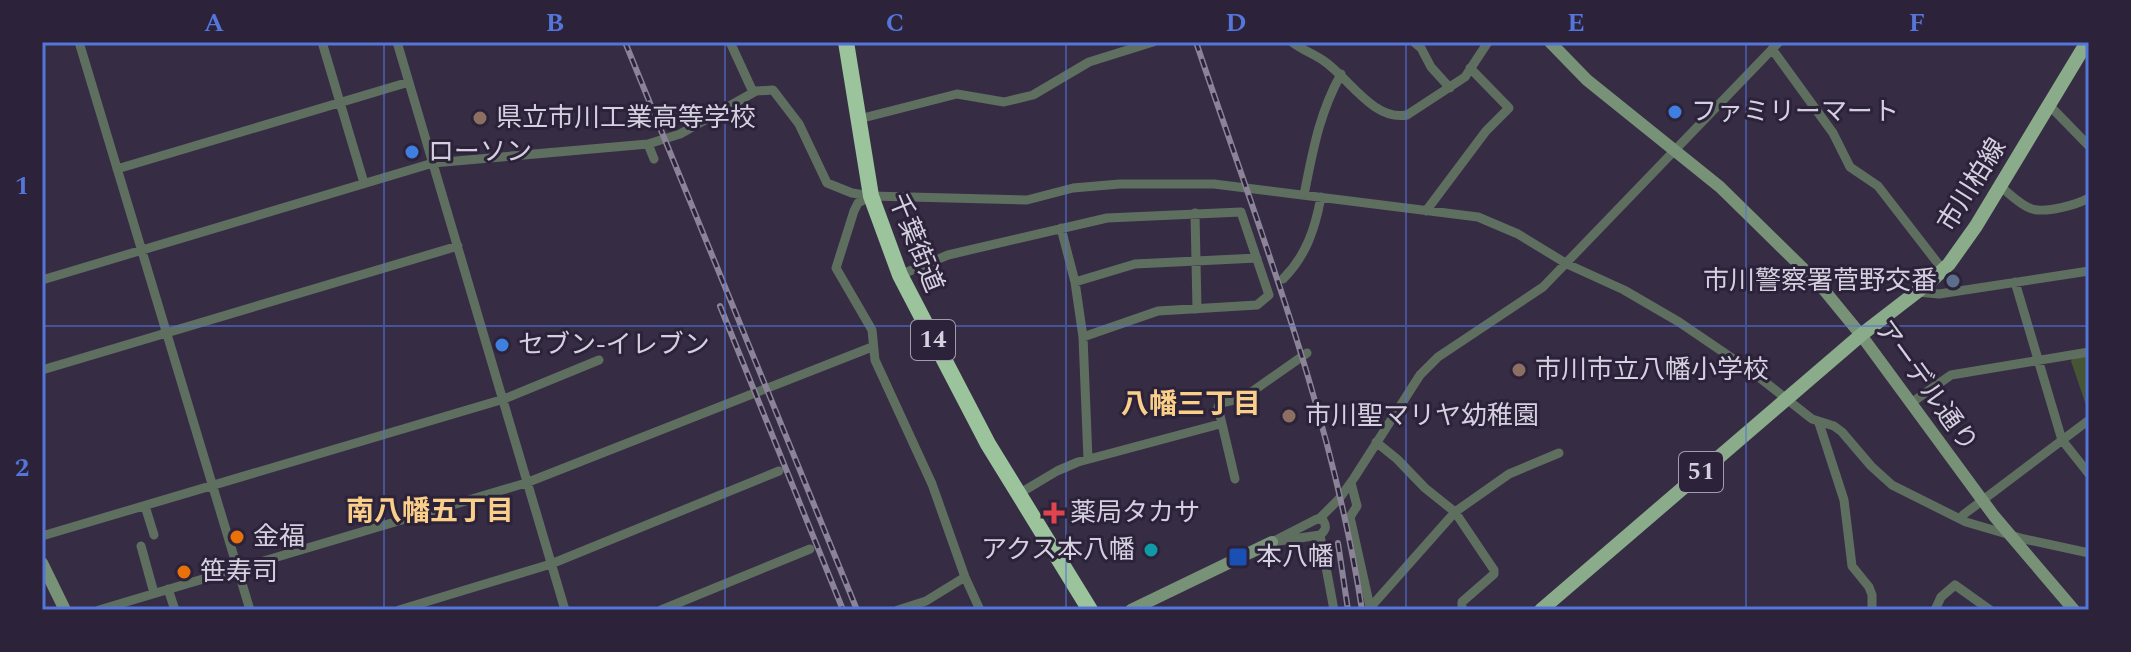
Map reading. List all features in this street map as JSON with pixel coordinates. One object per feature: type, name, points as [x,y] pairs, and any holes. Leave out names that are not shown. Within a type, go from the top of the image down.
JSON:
[{"type":"highway","name":"千葉街道","points":[[846,42],[871,196],[900,275],[988,444],[1090,610]]},
{"type":"main road","name":"市川柏線","points":[[1541,610],[1861,335],[1940,273],[1976,226],[2087,42]]},
{"type":"street","points":[[79,42],[250,610]]},
{"type":"street","points":[[322,42],[364,183]]},
{"type":"street","points":[[397,42],[565,610]]},
{"type":"street","points":[[730,42],[753,92]]},
{"type":"street","points":[[859,119],[957,94],[1004,102],[1033,95],[1089,62],[1153,42]]},
{"type":"street","points":[[1292,42],[1341,74],[1376,108],[1398,116],[1407,115],[1465,77],[1488,42]]},
{"type":"street","points":[[1414,42],[1450,88]]},
{"type":"street","name":"アーデル通り","points":[[1550,42],[1587,80],[1720,187],[1804,267],[1861,335],[1982,501],[2074,610]]},
{"type":"street","points":[[1131,610],[1320,518],[1351,483],[1407,392],[1438,357],[1520,304],[1567,264],[1777,44],[1833,133],[1850,167],[1878,186],[1940,273],[1947,292]]},
{"type":"street","points":[[1426,211],[1486,131],[1509,108],[1470,68]]},
{"type":"street","points":[[1304,195],[1317,128],[1325,103],[1341,74]]},
{"type":"street","points":[[117,169],[409,82]]},
{"type":"street","points":[[42,280],[433,163],[648,144],[680,134],[753,92],[773,90],[799,124],[827,183],[852,193],[1027,200],[1073,188],[1120,184],[1198,184],[1245,186],[1478,217],[1518,234],[1567,264],[1624,290],[1679,322],[1819,423],[1834,426],[1842,432],[1881,477],[1892,485],[1961,519],[2037,542],[2089,553]]},
{"type":"street","points":[[2049,105],[2089,146]]},
{"type":"street","points":[[648,144],[654,159]]},
{"type":"street","points":[[2000,186],[2023,205],[2035,210],[2079,203],[2089,198]]},
{"type":"street","points":[[871,196],[858,203],[854,211],[836,268],[872,330],[875,360],[932,484],[980,610]]},
{"type":"street","points":[[1283,279],[1303,255],[1321,197]]},
{"type":"street","points":[[900,275],[948,255],[1107,218],[1241,212],[1269,295],[1257,305],[1158,311],[1083,337]]},
{"type":"street","points":[[1195,213],[1197,309]]},
{"type":"street","points":[[1061,228],[1075,282],[1083,337],[1088,459]]},
{"type":"street","points":[[42,370],[458,246]]},
{"type":"street","points":[[1075,282],[1135,264],[1257,258]]},
{"type":"street","points":[[1917,292],[1947,292],[2089,271]]},
{"type":"street","points":[[2015,282],[2062,440],[2089,474]]},
{"type":"street","points":[[99,610],[526,483],[872,347]]},
{"type":"street","points":[[1911,403],[1951,375],[2089,352]]},
{"type":"street","points":[[1235,479],[1218,407],[1221,403],[1243,398],[1307,353]]},
{"type":"street","points":[[42,536],[504,399],[599,360]]},
{"type":"street","points":[[1961,519],[2089,420]]},
{"type":"street","points":[[1819,423],[1844,500],[1852,566],[1869,587],[1872,610]]},
{"type":"street","points":[[1017,495],[1057,471],[1088,459],[1220,424]]},
{"type":"street","points":[[1376,442],[1455,512],[1494,570],[1487,582],[1462,602],[1462,610]]},
{"type":"street","points":[[1369,608],[1455,512],[1509,474],[1559,453]]},
{"type":"street","points":[[399,610],[551,564],[779,471]]},
{"type":"street","points":[[1351,483],[1357,506],[1350,517],[1369,608]]},
{"type":"street","points":[[145,506],[154,535]]},
{"type":"street","points":[[1272,542],[1320,535],[1326,528],[1320,518]]},
{"type":"street","points":[[1320,535],[1334,610]]},
{"type":"street","points":[[141,546],[154,593]]},
{"type":"street","points":[[661,610],[810,549]]},
{"type":"street","points":[[42,563],[65,610]]},
{"type":"street","points":[[898,610],[926,601],[965,577]]},
{"type":"street","points":[[1935,610],[1941,597],[1955,585],[1990,610]]},
{"type":"street","points":[[168,589],[175,610]]},
{"type":"green space","points":[[2089,355],[2089,414],[2071,361]]},
{"type":"railway","points":[[625,42],[857,610]]},
{"type":"railway","points":[[1196,42],[1313,393],[1349,537],[1362,610]]},
{"type":"railway","points":[[720,306],[843,610]]},
{"type":"railway","points":[[1338,543],[1348,610]]},
{"type":"place","name":"ファミリーマート","points":[[1675,112]]},
{"type":"place","name":"県立市川工業高等学校","points":[[480,118]]},
{"type":"place","name":"ローソン","points":[[412,152]]},
{"type":"place","name":"市川警察署菅野交番","points":[[1953,281]]},
{"type":"place","name":"セブン-イレブン","points":[[502,345]]},
{"type":"place","name":"市川市立八幡小学校","points":[[1519,370]]},
{"type":"place","name":"市川聖マリヤ幼稚園","points":[[1289,416]]},
{"type":"place","name":"薬局タカサ","points":[[1054,513]]},
{"type":"place","name":"金福","points":[[237,537]]},
{"type":"place","name":"アクス本八幡","points":[[1151,550]]},
{"type":"place","name":"本八幡","points":[[1238,557]]},
{"type":"place","name":"笹寿司","points":[[184,572]]},
{"type":"district","name":"八幡三丁目","points":[[1191,404]]},
{"type":"district","name":"南八幡五丁目","points":[[430,511]]}]
